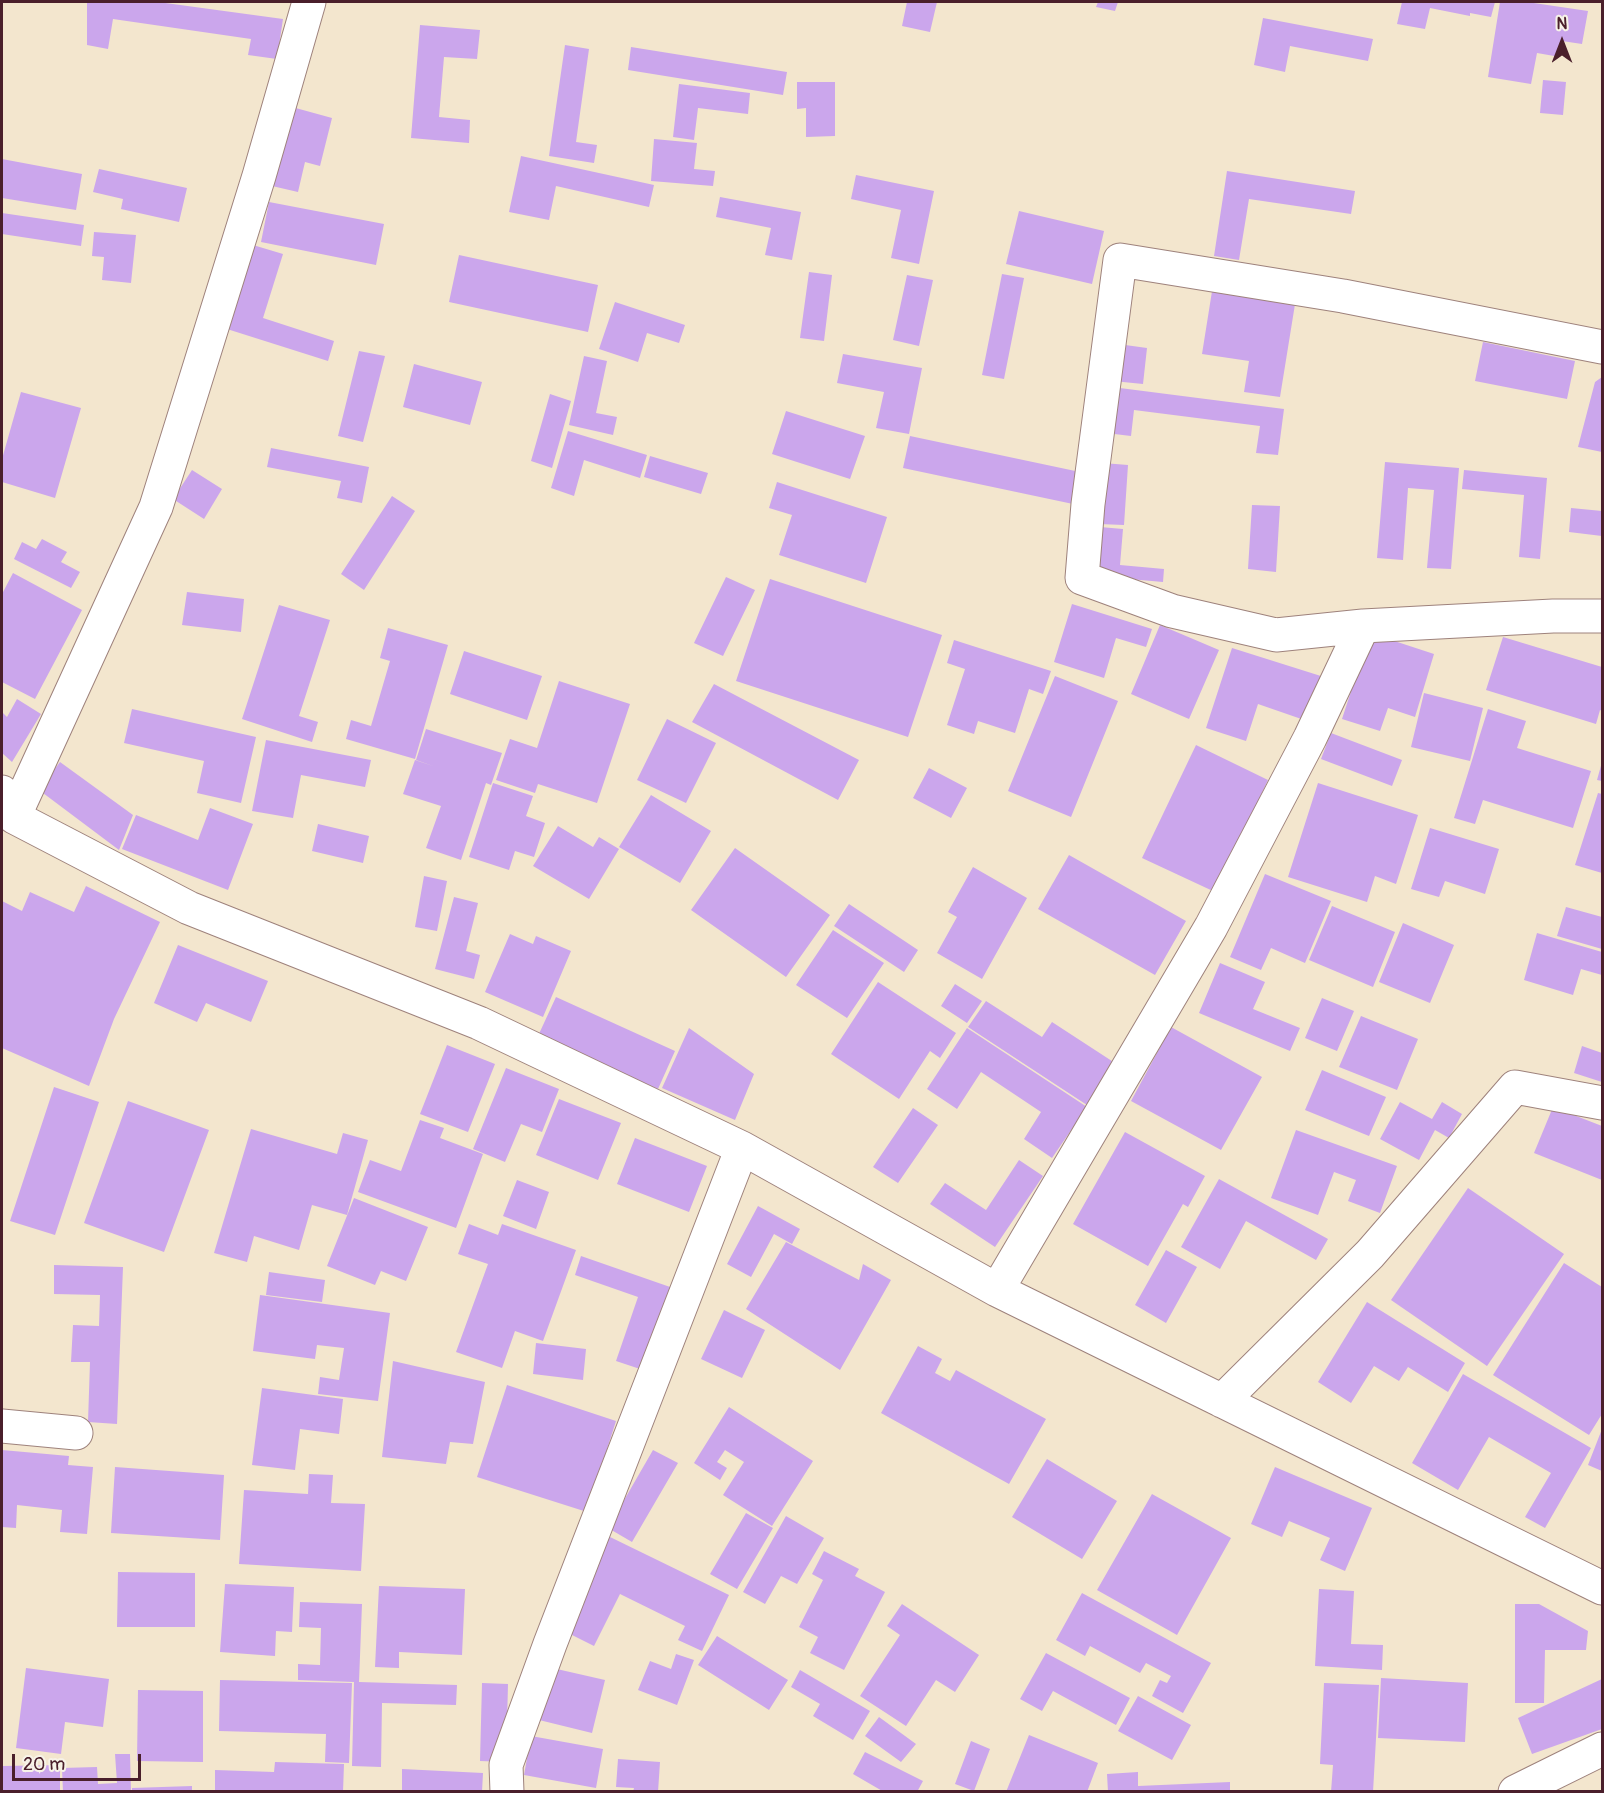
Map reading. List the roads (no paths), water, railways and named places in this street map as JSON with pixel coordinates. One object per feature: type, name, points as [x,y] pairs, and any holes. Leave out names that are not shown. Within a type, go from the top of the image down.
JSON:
[{"type":"street","points":[[309,2],[259,176],[156,507],[8,804],[189,908],[479,1023],[742,1148],[997,1290],[1602,1588]]},
{"type":"street","points":[[1602,347],[1343,296],[1120,260],[1088,504],[1082,578],[1172,611],[1276,635],[1363,626],[1553,616],[1602,616]]},
{"type":"street","points":[[997,1290],[1211,927],[1310,738],[1363,626]]},
{"type":"street","points":[[1222,1401],[1370,1254],[1515,1087],[1602,1103]]},
{"type":"street","points":[[507,1791],[506,1765],[550,1644],[742,1148]]},
{"type":"street","points":[[2,1426],[76,1433]]},
{"type":"street","points":[[1515,1791],[1602,1749]]}]
